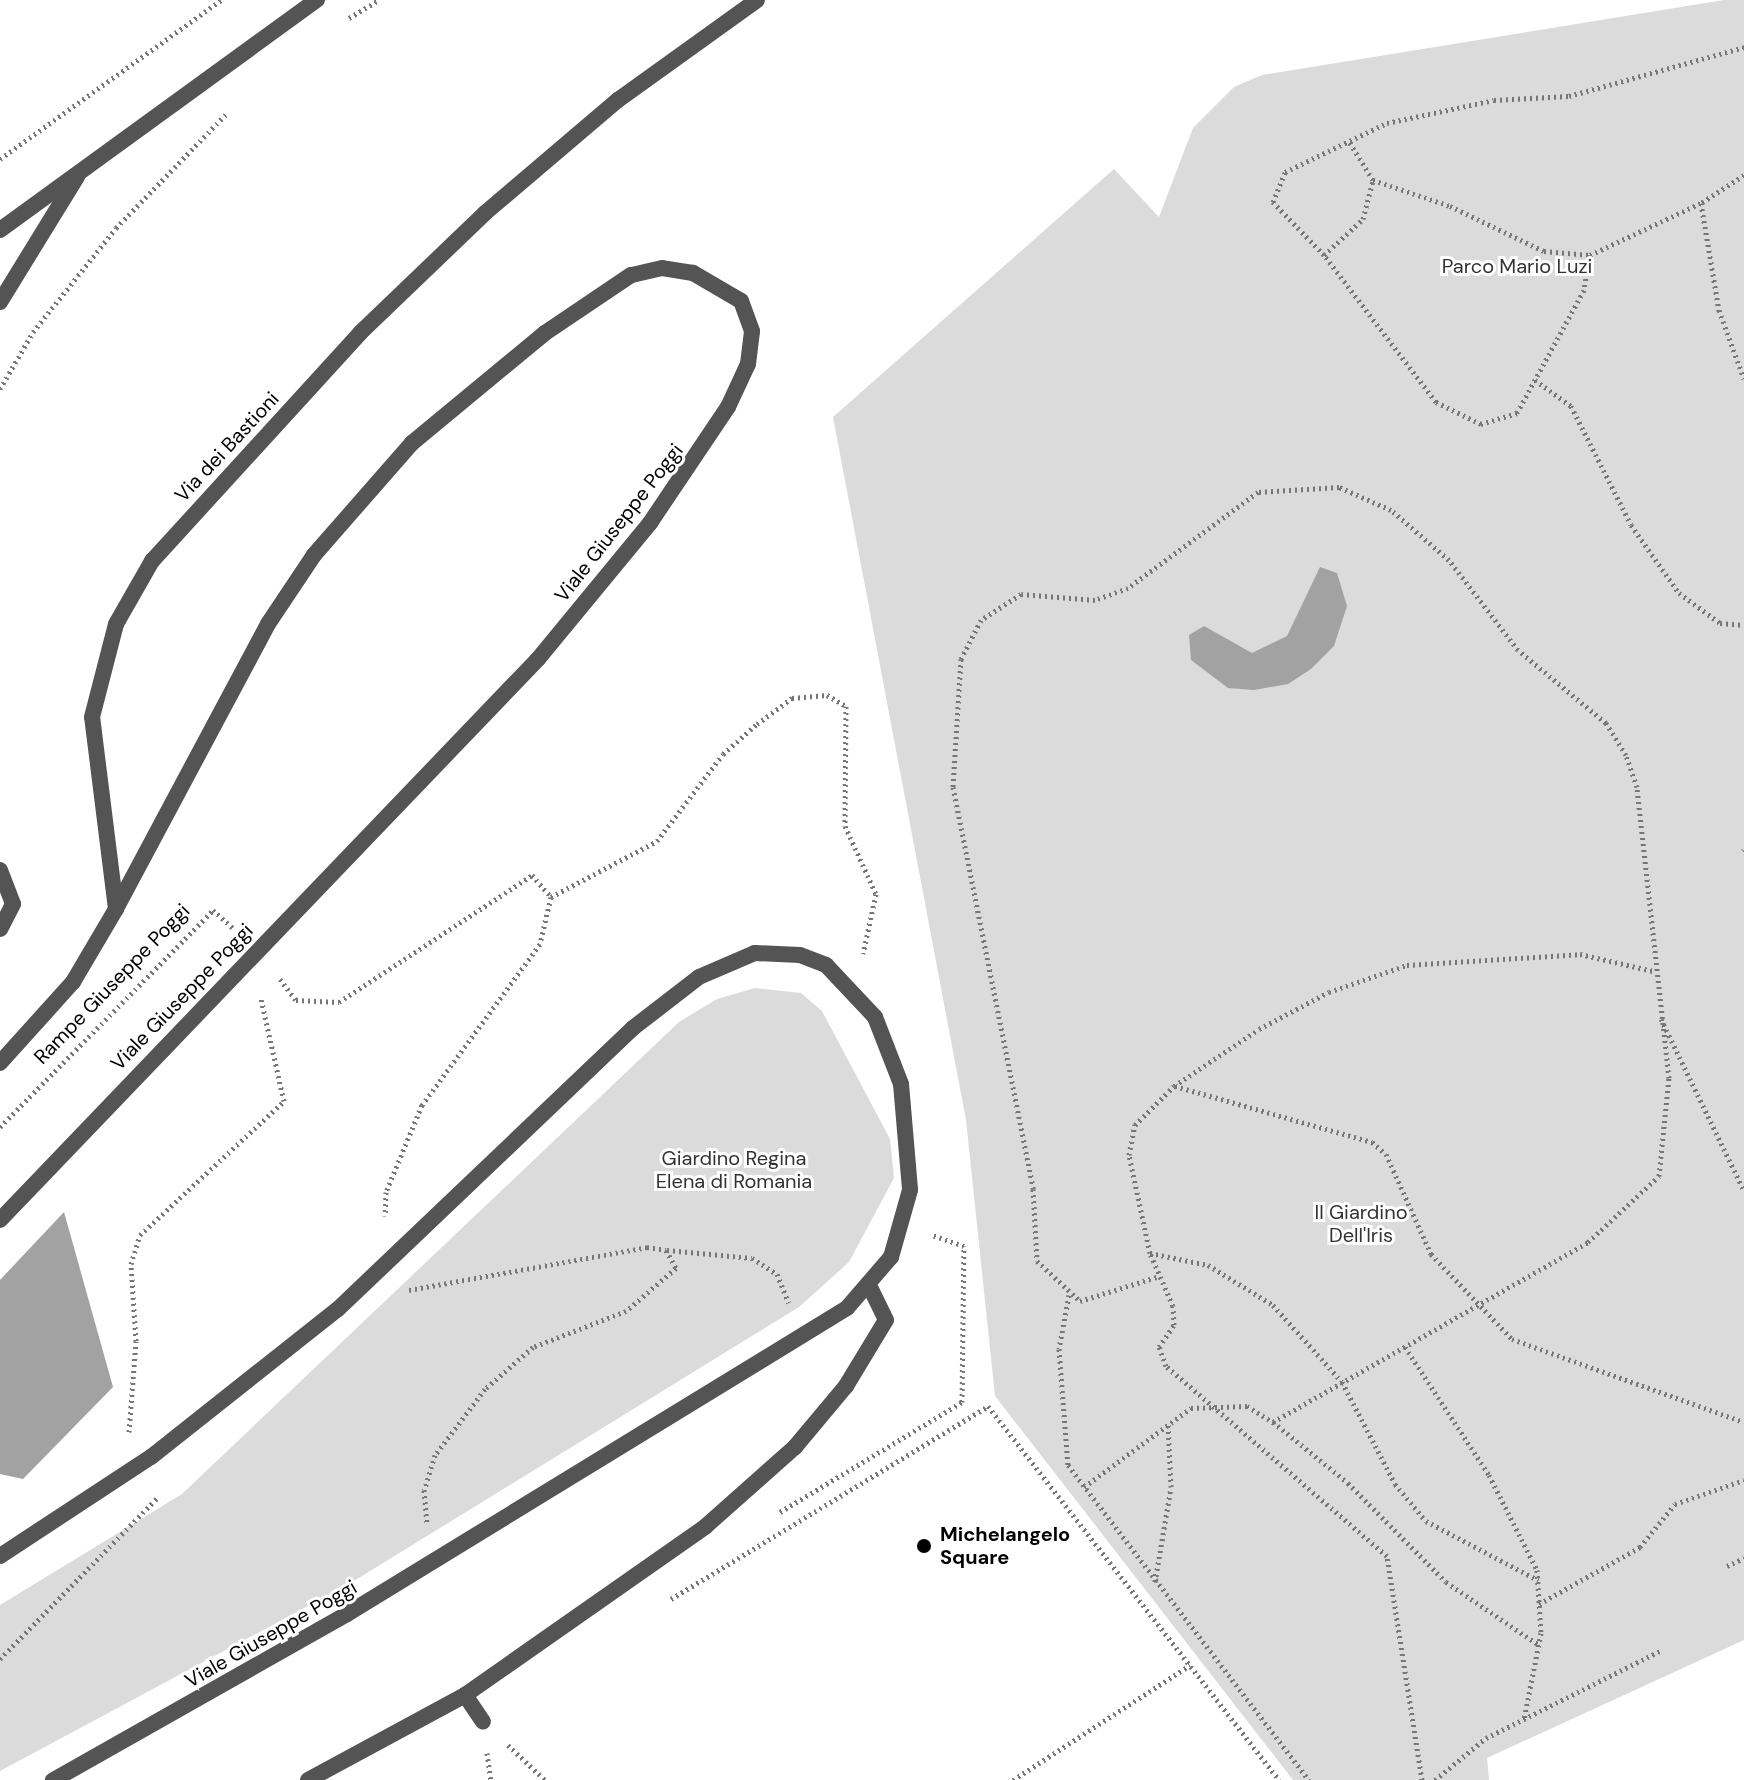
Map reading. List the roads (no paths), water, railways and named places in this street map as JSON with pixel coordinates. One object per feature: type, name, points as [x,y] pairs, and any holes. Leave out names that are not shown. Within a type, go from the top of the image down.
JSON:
[{"type":"street","points":[[0,230],[317,0]]},
{"type":"street","name":"Via dei Bastioni","points":[[116,909],[92,717],[116,624],[152,561],[360,333],[485,213],[618,100],[757,0]]},
{"type":"street","points":[[0,302],[83,169]]},
{"type":"street","name":"Viale Giuseppe Poggi","points":[[0,1220],[256,948],[538,659],[695,460],[753,347],[749,315],[719,283],[662,268],[631,275],[545,333],[412,443],[314,555],[268,624],[116,909]]},
{"type":"street","points":[[0,870],[13,904],[0,929]]},
{"type":"street","points":[[0,1063],[73,982],[116,909]]},
{"type":"street","name":"Viale Giuseppe Poggi","points":[[0,1556],[151,1457],[383,1266],[633,1028],[699,977],[755,953],[778,952],[826,965],[856,989],[892,1050],[910,1136],[905,1226],[869,1285],[803,1336],[447,1555],[53,1780]]},
{"type":"street","points":[[308,1780],[465,1695],[641,1578],[795,1447],[886,1320],[869,1285]]},
{"type":"street","points":[[465,1695],[483,1722]]},
{"type":"place","name":"Michelangelo Square","points":[[924,1546]]},
{"type":"park label","name":"Parco Mario Luzi","points":[[1517,266]]},
{"type":"park label","name":"Giardino Regina Elena di Romania","points":[[734,1170]]},
{"type":"park label","name":"Il Giardino Dell'Iris","points":[[1361,1224]]}]
